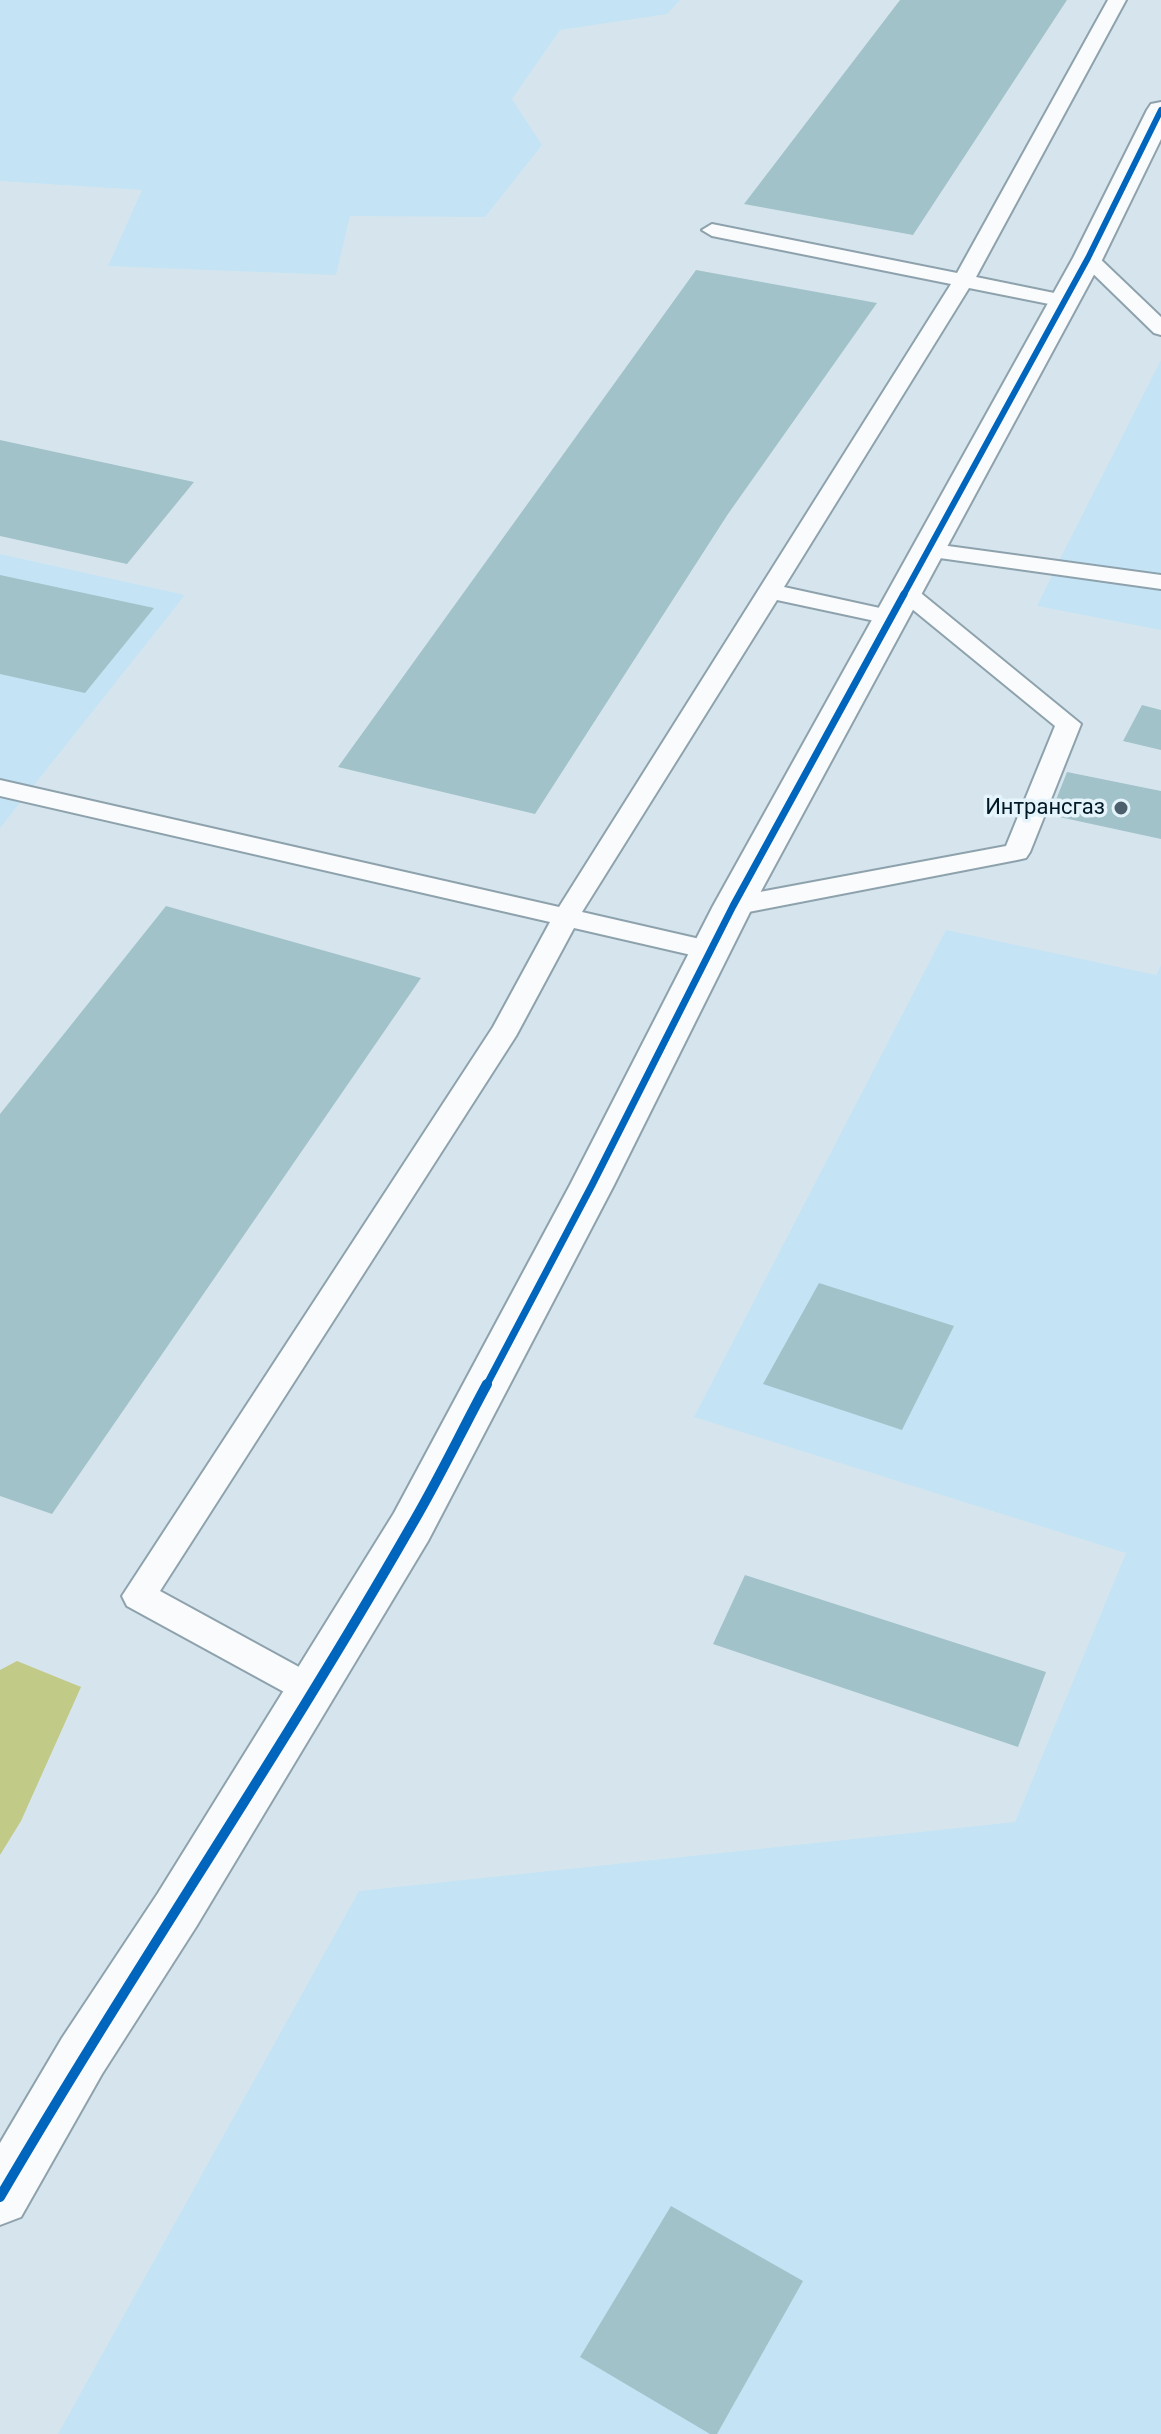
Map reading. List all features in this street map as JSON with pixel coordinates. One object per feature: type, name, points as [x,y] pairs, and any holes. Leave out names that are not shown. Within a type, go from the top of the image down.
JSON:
[{"type":"highway","points":[[0,2197],[82,2056],[177,1910],[309,1689],[411,1527],[713,951],[733,906],[1088,258],[1161,110]]},
{"type":"lane","points":[[309,1689],[139,1596],[506,1029],[566,917],[963,281],[1117,0]]},
{"type":"lane","points":[[712,230],[1064,301]]},
{"type":"lane","points":[[1088,258],[1161,329]]},
{"type":"lane","points":[[926,550],[1161,582]]},
{"type":"lane","points":[[733,906],[1017,852],[1068,724],[896,604],[770,591]]},
{"type":"lane","points":[[0,788],[713,951]]},
{"type":"shaded area","points":[[0,0],[680,0],[667,14],[560,30],[512,99],[542,145],[485,217],[350,216],[336,275],[108,266],[142,190],[0,181]]},
{"type":"shaded area","points":[[1161,360],[1161,630],[1037,606],[1063,553]]},
{"type":"shaded area","points":[[0,554],[185,595],[0,828]]},
{"type":"shaded area","points":[[946,930],[1156,975],[1161,965],[1161,2434],[58,2434],[359,1891],[1015,1822],[1126,1553],[694,1417]]},
{"type":"green space","points":[[17,1661],[81,1687],[21,1821],[0,1855],[0,1670]]},
{"type":"building","points":[[900,0],[1067,0],[913,235],[744,204]]},
{"type":"building","points":[[696,270],[877,303],[728,514],[535,814],[338,767]]},
{"type":"building","points":[[0,440],[194,482],[127,564],[0,536]]},
{"type":"building","points":[[0,575],[154,608],[85,693],[0,674]]},
{"type":"building","points":[[1142,705],[1161,710],[1161,750],[1123,741]]},
{"type":"building","points":[[1067,772],[1161,791],[1161,839],[1050,815]]},
{"type":"building","points":[[166,906],[421,978],[52,1514],[0,1496],[0,1114]]},
{"type":"building","points":[[819,1283],[954,1326],[902,1430],[763,1384]]},
{"type":"building","points":[[745,1575],[1046,1672],[1018,1747],[713,1644]]},
{"type":"building","points":[[671,2206],[803,2281],[717,2434],[710,2434],[580,2357]]},
{"type":"transit line","points":[[0,2197],[82,2056],[177,1910],[411,1527],[592,1185],[733,906],[1088,258],[1161,110]]},
{"type":"place","name":"Интрансгаз","points":[[1121,808]]}]
